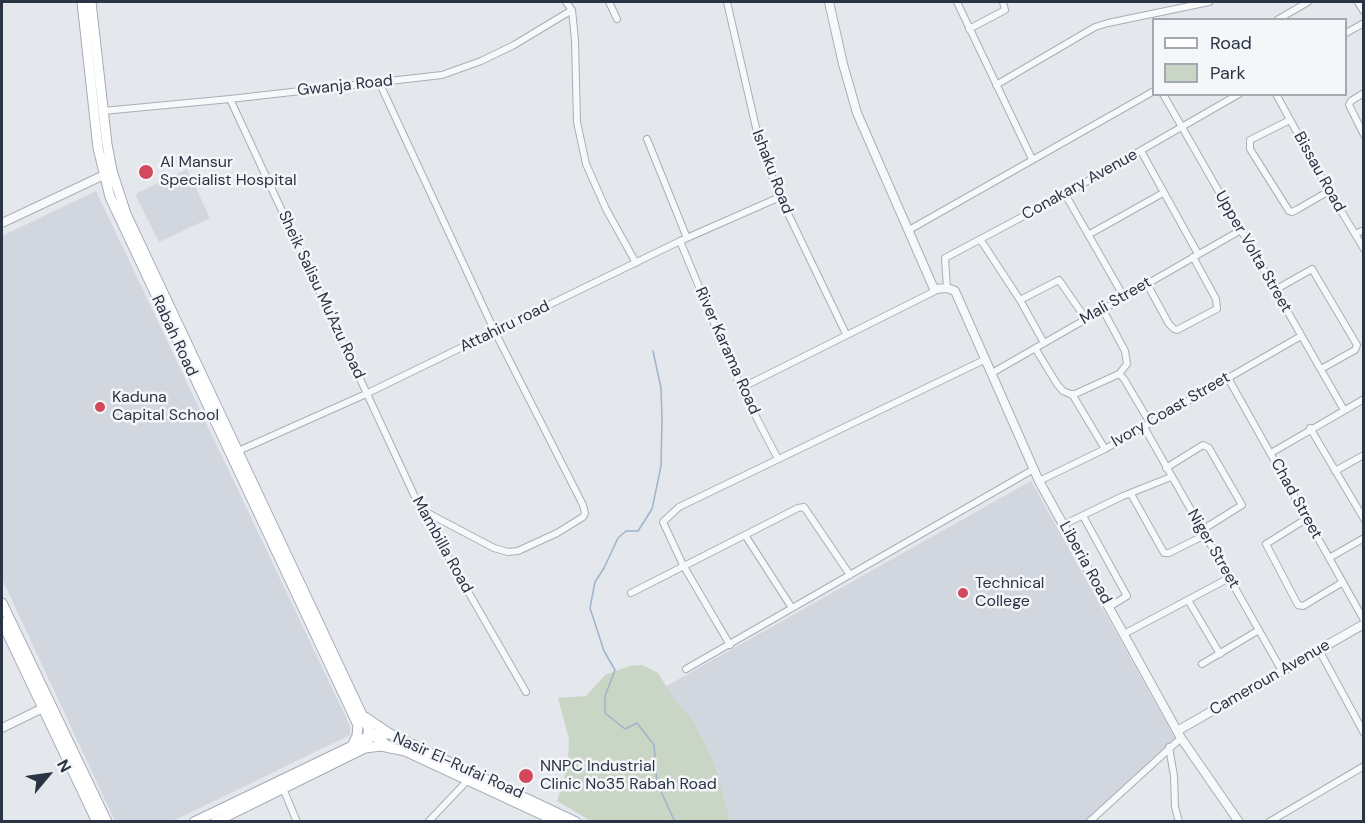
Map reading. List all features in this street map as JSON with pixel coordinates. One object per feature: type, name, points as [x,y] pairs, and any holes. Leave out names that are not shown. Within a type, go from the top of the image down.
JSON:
[{"type":"main road","name":"Rabah Road","points":[[82,2],[98,148],[104,175],[119,218],[360,716],[371,734]]},
{"type":"main road","name":"Rabah Road","points":[[91,2],[112,171],[126,214],[234,453]]},
{"type":"main road","points":[[2,603],[107,822]]},
{"type":"main road","points":[[2,622],[97,822]]},
{"type":"main road","points":[[352,746],[360,716],[390,734]]},
{"type":"main road","points":[[365,748],[371,734]]},
{"type":"main road","name":"Nasir El-Rufai Road","points":[[371,734],[391,748],[405,751],[558,822]]},
{"type":"main road","name":"Nasir El-Rufai Road","points":[[282,785],[371,734],[390,734],[576,822]]},
{"type":"main road","points":[[194,822],[365,748],[381,746],[391,748]]},
{"type":"main road","points":[[215,822],[282,785]]},
{"type":"street","points":[[566,2],[572,10],[577,122],[586,164],[606,208],[636,263]]},
{"type":"street","points":[[609,2],[617,20]]},
{"type":"street","name":"Ishaku Road","points":[[727,2],[760,145],[780,197],[846,334]]},
{"type":"street","points":[[829,2],[843,64],[858,113],[936,290]]},
{"type":"street","points":[[957,2],[1032,159]]},
{"type":"street","points":[[969,29],[1005,10],[1003,2]]},
{"type":"street","points":[[996,85],[1095,27],[1184,4],[1209,2]]},
{"type":"street","points":[[1280,18],[1308,2]]},
{"type":"street","points":[[1359,2],[1363,10]]},
{"type":"street","name":"Gwanja Road","points":[[103,111],[442,75],[481,61],[514,45],[572,10]]},
{"type":"street","points":[[1347,32],[1364,23]]},
{"type":"street","points":[[379,82],[495,332],[584,505],[585,513],[583,517],[557,533],[518,551],[508,552],[494,548],[421,510]]},
{"type":"street","points":[[909,230],[1152,92]]},
{"type":"street","points":[[1364,93],[1348,105],[1364,135]]},
{"type":"street","name":"Upper Volta Street","points":[[1164,96],[1344,410]]},
{"type":"street","name":"Conakary Avenue","points":[[951,290],[945,258],[1065,194],[1236,96]]},
{"type":"street","name":"Bissau Road","points":[[1277,96],[1364,249]]},
{"type":"street","name":"Sheik Salisu Mu'Azu Road","points":[[230,99],[366,394]]},
{"type":"street","points":[[1290,120],[1250,140],[1250,149],[1289,211],[1298,209],[1329,191]]},
{"type":"street","points":[[647,139],[687,238]]},
{"type":"street","points":[[1141,151],[1196,256],[1217,304],[1217,309],[1178,330],[1169,324],[1146,284]]},
{"type":"street","points":[[2,223],[104,175]]},
{"type":"street","points":[[1088,235],[1163,193]]},
{"type":"street","points":[[1065,194],[1124,297]]},
{"type":"street","name":"Attahiru road","points":[[234,453],[366,394],[680,241],[780,197]]},
{"type":"street","name":"Mali Street","points":[[992,373],[1241,230]]},
{"type":"street","points":[[1355,234],[1364,230]]},
{"type":"street","points":[[980,239],[1020,300],[1044,343]]},
{"type":"street","name":"River Karama Road","points":[[680,241],[741,388],[778,459]]},
{"type":"street","points":[[1275,290],[1311,269],[1358,347],[1321,369]]},
{"type":"street","points":[[1020,300],[1059,280],[1086,319]]},
{"type":"street","points":[[741,388],[936,290],[951,290]]},
{"type":"street","name":"Liberia Road","points":[[951,290],[986,359],[1039,481],[1065,524],[1179,734],[1239,822]]},
{"type":"street","points":[[1035,348],[1057,384],[1063,391],[1072,394],[1119,374],[1127,364],[1125,351],[1103,310]]},
{"type":"street","name":"Ivory Coast Street","points":[[1039,481],[1105,449],[1301,336]]},
{"type":"street","points":[[730,645],[683,565],[663,522],[679,507],[986,359]]},
{"type":"street","name":"Niger Street","points":[[1119,374],[1124,379],[1166,468],[1282,671]]},
{"type":"street","name":"Chad Street","points":[[1228,378],[1364,620]]},
{"type":"street","name":"Mambilla Road","points":[[366,394],[421,510],[526,692]]},
{"type":"street","points":[[1072,394],[1105,449]]},
{"type":"street","points":[[1271,453],[1310,428],[1364,399]]},
{"type":"street","points":[[1310,428],[1364,519]]},
{"type":"street","points":[[1131,494],[1164,553],[1169,553],[1242,505],[1209,448],[1203,445],[1166,468]]},
{"type":"street","points":[[1335,471],[1364,455]]},
{"type":"street","points":[[686,669],[1034,469]]},
{"type":"street","points":[[1065,524],[1123,496],[1171,477]]},
{"type":"street","points":[[631,593],[683,565],[804,507],[850,575]]},
{"type":"street","points":[[1083,516],[1127,596],[1109,607]]},
{"type":"street","points":[[1306,519],[1266,544],[1298,604],[1304,606],[1343,582]]},
{"type":"street","points":[[745,535],[792,608]]},
{"type":"street","points":[[1329,558],[1364,538]]},
{"type":"street","points":[[1124,634],[1229,578]]},
{"type":"street","points":[[1188,600],[1220,654]]},
{"type":"street","name":"Cameroun Avenue","points":[[1179,734],[1364,624]]},
{"type":"street","points":[[1202,664],[1259,630]]},
{"type":"street","points":[[1319,650],[1364,733]]},
{"type":"street","points":[[2,728],[43,708]]},
{"type":"street","points":[[1089,822],[1169,747],[1179,734]]},
{"type":"street","points":[[1169,747],[1174,776],[1175,807],[1179,822]]},
{"type":"street","points":[[1269,822],[1364,766]]},
{"type":"street","points":[[428,822],[468,780]]},
{"type":"street","points":[[282,785],[297,822]]},
{"type":"shaded area","points":[[187,169],[210,218],[159,242],[135,194]]},
{"type":"shaded area","name":"Kaduna Capital School","points":[[96,191],[350,726],[350,735],[173,821],[115,821],[2,579],[2,236]]},
{"type":"shaded area","name":"Technical College","points":[[1031,481],[1175,738],[1086,821],[684,821],[631,706]]},
{"type":"green space","points":[[642,665],[658,673],[674,699],[690,717],[715,766],[730,821],[591,821],[557,801],[568,764],[569,739],[558,698],[586,696],[605,675],[630,666]]},
{"type":"waterway","points":[[653,351],[661,388],[662,419],[661,466],[652,509],[638,531],[626,531],[618,538],[595,582],[590,608],[604,651],[615,670],[605,696],[605,713],[625,729],[637,723],[654,745],[657,783],[675,822]]},
{"type":"place","name":"Al Mansur Specialist Hospital","points":[[146,172]]},
{"type":"place","name":"Kaduna Capital School","points":[[100,407]]},
{"type":"place","name":"Technical College","points":[[963,593]]},
{"type":"place","name":"NNPC Industrial Clinic No35 Rabah Road","points":[[526,776]]}]
